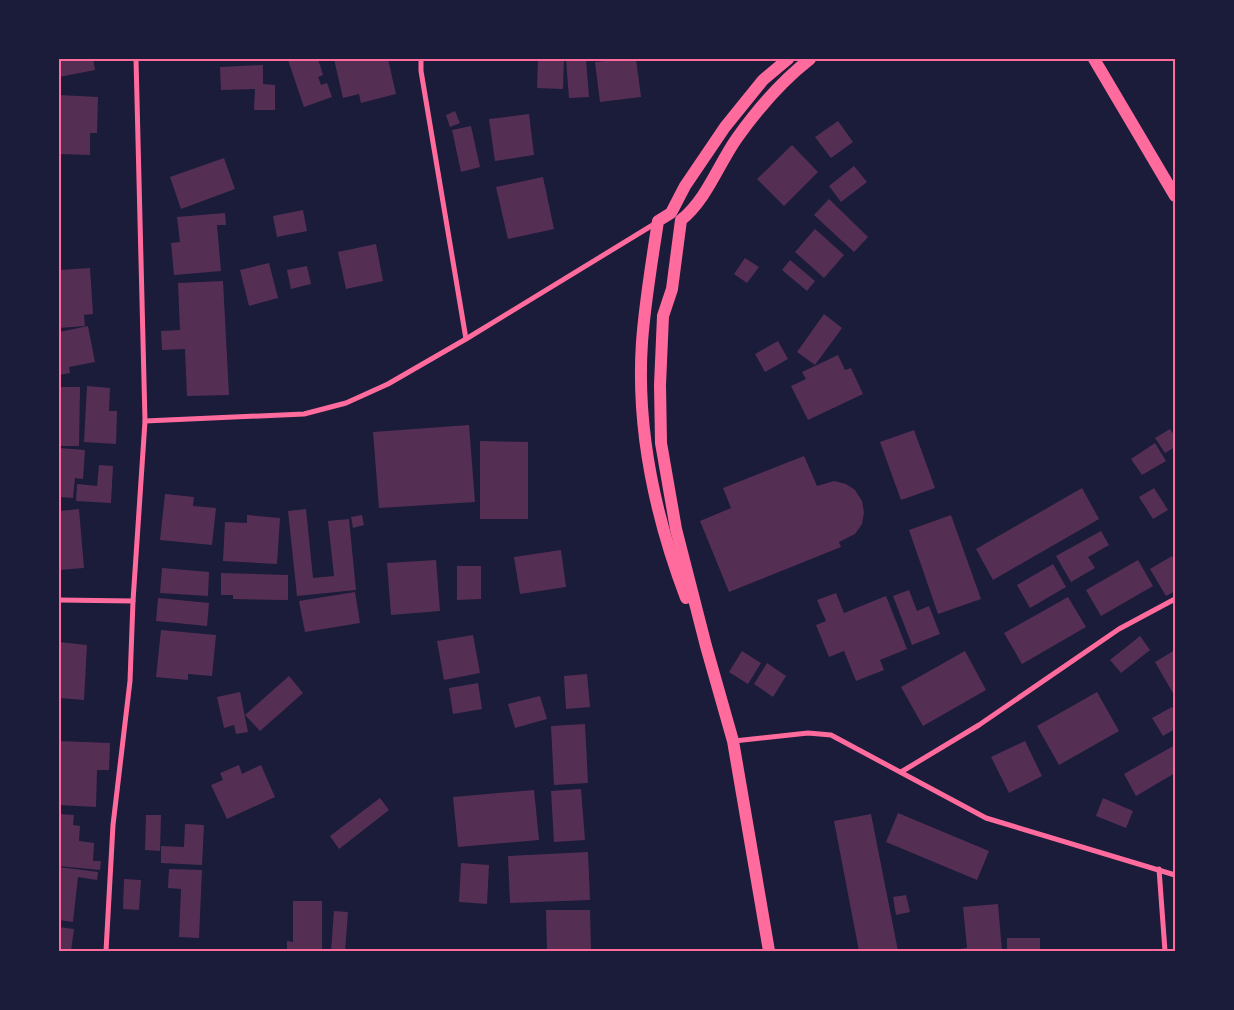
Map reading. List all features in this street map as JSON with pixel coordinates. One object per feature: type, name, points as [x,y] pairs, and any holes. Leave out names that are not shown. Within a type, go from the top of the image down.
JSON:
[{"type":"main road","points":[[706,646],[674,567],[660,519],[648,464],[641,404],[642,343],[658,221],[671,213],[685,186],[725,127],[763,80],[788,59]]},
{"type":"main road","points":[[1094,59],[1175,196]]},
{"type":"main road","points":[[769,951],[733,742],[676,529],[661,443],[660,384],[664,316],[672,288],[681,220],[694,210],[737,138],[803,61]]},
{"type":"street","points":[[106,951],[113,825],[130,681],[133,601],[145,421],[136,59]]},
{"type":"street","points":[[421,59],[421,71],[466,340]]},
{"type":"street","points":[[145,421],[304,414],[346,403],[388,384],[466,340],[632,235],[658,221],[681,220]]},
{"type":"street","points":[[901,772],[980,725],[1119,630],[1175,599]]},
{"type":"street","points":[[59,600],[133,601]]},
{"type":"street","points":[[733,742],[808,733],[831,735],[986,818],[1175,875]]},
{"type":"street","points":[[1159,869],[1165,951]]},
{"type":"building","points":[[59,59],[93,59],[95,70],[59,77]]},
{"type":"building","points":[[318,59],[323,75],[318,77],[321,85],[327,83],[332,97],[304,107],[288,60]]},
{"type":"building","points":[[334,59],[388,59],[396,94],[361,103],[359,94],[343,98]]},
{"type":"building","points":[[538,59],[564,59],[563,89],[537,88]]},
{"type":"building","points":[[586,59],[589,97],[569,98],[566,60]]},
{"type":"building","points":[[636,59],[641,97],[600,102],[595,62]]},
{"type":"building","points":[[263,65],[263,84],[275,85],[275,110],[254,110],[255,89],[221,90],[220,67]]},
{"type":"building","points":[[59,95],[98,97],[97,133],[90,133],[90,155],[59,154]]},
{"type":"building","points":[[455,111],[460,123],[450,127],[446,115]]},
{"type":"building","points":[[529,114],[534,155],[495,161],[489,119]]},
{"type":"building","points":[[838,121],[853,142],[831,158],[815,137]]},
{"type":"building","points":[[471,126],[480,167],[461,172],[452,130]]},
{"type":"building","points":[[792,145],[818,172],[784,206],[757,179]]},
{"type":"building","points":[[224,158],[235,189],[181,209],[170,177]]},
{"type":"building","points":[[854,166],[867,182],[841,202],[829,186]]},
{"type":"building","points":[[543,177],[554,229],[508,239],[496,187]]},
{"type":"building","points":[[829,199],[868,237],[854,252],[814,215]]},
{"type":"building","points":[[303,210],[307,231],[277,237],[273,216]]},
{"type":"building","points":[[225,213],[226,225],[217,225],[221,271],[174,275],[171,243],[180,242],[177,217]]},
{"type":"building","points":[[815,229],[844,255],[824,278],[795,252]]},
{"type":"building","points":[[376,244],[383,281],[346,289],[338,252]]},
{"type":"building","points":[[745,258],[759,267],[747,283],[734,274]]},
{"type":"building","points":[[790,260],[815,281],[807,291],[782,270]]},
{"type":"building","points":[[269,263],[278,298],[249,306],[240,270]]},
{"type":"building","points":[[307,266],[311,284],[291,289],[287,270]]},
{"type":"building","points":[[90,268],[93,314],[84,315],[85,326],[59,328],[59,270]]},
{"type":"building","points":[[223,281],[229,395],[187,396],[185,349],[162,350],[161,331],[180,330],[178,283]]},
{"type":"building","points":[[824,314],[842,328],[815,365],[797,352]]},
{"type":"building","points":[[88,326],[95,362],[69,367],[70,373],[59,375],[59,332]]},
{"type":"building","points":[[778,341],[788,359],[765,372],[755,354]]},
{"type":"building","points":[[838,355],[845,370],[851,368],[863,394],[808,420],[791,386],[806,379],[802,372]]},
{"type":"building","points":[[87,386],[110,388],[109,411],[117,411],[116,444],[84,442]]},
{"type":"building","points":[[59,387],[80,387],[79,446],[59,446]]},
{"type":"building","points":[[469,425],[475,502],[379,508],[373,432]]},
{"type":"building","points":[[1170,429],[1175,437],[1175,447],[1165,453],[1155,438]]},
{"type":"building","points":[[914,430],[935,488],[901,500],[880,442]]},
{"type":"building","points":[[480,441],[528,442],[528,519],[480,519]]},
{"type":"building","points":[[1155,443],[1166,461],[1142,475],[1131,459]]},
{"type":"building","points":[[59,448],[85,450],[83,479],[75,478],[73,498],[59,497]]},
{"type":"building","points":[[804,456],[817,486],[834,481],[846,484],[855,490],[862,501],[864,512],[862,524],[855,534],[839,542],[841,547],[729,592],[700,521],[731,508],[723,488]]},
{"type":"building","points":[[99,465],[113,466],[111,503],[76,501],[77,484],[97,486]]},
{"type":"building","points":[[1082,488],[1099,519],[993,580],[976,549]]},
{"type":"building","points":[[1154,488],[1168,510],[1153,519],[1139,497]]},
{"type":"building","points":[[165,494],[194,497],[193,506],[216,508],[212,545],[160,540]]},
{"type":"building","points":[[79,509],[84,568],[59,570],[59,511]]},
{"type":"building","points":[[306,509],[313,578],[334,576],[328,521],[349,519],[356,590],[297,596],[288,511]]},
{"type":"building","points":[[247,515],[280,518],[277,564],[223,561],[225,522],[247,523]]},
{"type":"building","points":[[362,515],[364,525],[353,528],[351,517]]},
{"type":"building","points":[[951,515],[981,599],[938,614],[909,530]]},
{"type":"building","points":[[1101,531],[1109,545],[1088,557],[1095,568],[1071,582],[1056,556]]},
{"type":"building","points":[[561,550],[566,587],[520,594],[514,557]]},
{"type":"building","points":[[1172,556],[1175,561],[1175,591],[1166,596],[1150,569]]},
{"type":"building","points":[[436,560],[440,611],[391,615],[387,563]]},
{"type":"building","points":[[1138,560],[1153,586],[1101,616],[1086,590]]},
{"type":"building","points":[[1053,564],[1066,587],[1030,608],[1017,585]]},
{"type":"building","points":[[457,566],[481,566],[481,599],[457,600]]},
{"type":"building","points":[[162,568],[209,572],[208,596],[160,593]]},
{"type":"building","points":[[221,573],[288,575],[288,600],[233,599],[233,595],[221,595]]},
{"type":"building","points":[[909,590],[917,611],[929,606],[940,634],[912,645],[893,596]]},
{"type":"building","points":[[355,592],[360,623],[305,632],[299,601]]},
{"type":"building","points":[[836,593],[844,613],[886,596],[907,649],[880,660],[884,670],[856,681],[844,651],[829,657],[816,625],[826,621],[817,600]]},
{"type":"building","points":[[1068,597],[1086,627],[1022,664],[1004,633]]},
{"type":"building","points":[[158,598],[209,603],[207,626],[156,621]]},
{"type":"building","points":[[161,630],[216,635],[212,676],[188,674],[188,680],[156,677]]},
{"type":"building","points":[[473,635],[480,673],[444,680],[437,641]]},
{"type":"building","points":[[1140,636],[1150,650],[1121,673],[1110,660]]},
{"type":"building","points":[[59,642],[87,645],[84,700],[59,698]]},
{"type":"building","points":[[1175,650],[1175,694],[1174,695],[1155,662]]},
{"type":"building","points":[[742,651],[761,663],[748,684],[729,672]]},
{"type":"building","points":[[965,651],[986,690],[923,726],[901,687]]},
{"type":"building","points":[[767,663],[786,676],[773,697],[754,684]]},
{"type":"building","points":[[587,674],[590,707],[566,709],[564,676]]},
{"type":"building","points":[[289,676],[303,693],[260,731],[245,715]]},
{"type":"building","points":[[478,683],[482,709],[453,714],[449,688]]},
{"type":"building","points":[[240,692],[248,732],[236,734],[234,725],[224,728],[217,697]]},
{"type":"building","points":[[1097,692],[1119,731],[1059,765],[1037,726]]},
{"type":"building","points":[[540,696],[547,719],[515,728],[508,704]]},
{"type":"building","points":[[1172,707],[1175,712],[1175,729],[1163,736],[1152,718]]},
{"type":"building","points":[[585,724],[588,783],[554,785],[551,726]]},
{"type":"building","points":[[59,741],[110,743],[109,770],[97,770],[96,807],[59,805]]},
{"type":"building","points":[[1025,741],[1042,776],[1009,793],[991,757]]},
{"type":"building","points":[[1175,745],[1175,773],[1136,796],[1124,774]]},
{"type":"building","points":[[239,765],[242,774],[261,765],[275,797],[227,819],[211,785],[223,780],[220,773]]},
{"type":"building","points":[[581,789],[585,840],[554,842],[551,791]]},
{"type":"building","points":[[534,790],[539,840],[458,847],[453,797]]},
{"type":"building","points":[[380,798],[389,810],[339,849],[330,836]]},
{"type":"building","points":[[1103,798],[1133,811],[1126,828],[1096,816]]},
{"type":"building","points":[[898,813],[989,851],[977,880],[886,842]]},
{"type":"building","points":[[59,814],[74,815],[73,825],[80,826],[79,841],[94,843],[93,861],[101,861],[100,870],[59,866]]},
{"type":"building","points":[[871,814],[898,951],[859,951],[834,821]]},
{"type":"building","points":[[146,815],[161,815],[160,851],[145,850]]},
{"type":"building","points":[[185,824],[204,825],[202,865],[161,863],[161,846],[184,847]]},
{"type":"building","points":[[588,852],[590,900],[510,903],[508,856]]},
{"type":"building","points":[[461,863],[489,865],[487,904],[459,902]]},
{"type":"building","points":[[59,867],[98,872],[97,880],[78,877],[73,922],[59,920]]},
{"type":"building","points":[[169,869],[202,870],[199,938],[179,937],[181,889],[168,888]]},
{"type":"building","points":[[124,879],[141,880],[139,910],[123,909]]},
{"type":"building","points":[[906,895],[910,912],[896,915],[893,897]]},
{"type":"building","points":[[293,901],[322,901],[322,951],[287,951],[287,941],[293,942]]},
{"type":"building","points":[[998,904],[1002,951],[944,951],[967,948],[963,907]]},
{"type":"building","points":[[546,910],[590,910],[591,951],[547,951]]},
{"type":"building","points":[[334,911],[348,912],[345,951],[331,951]]},
{"type":"building","points":[[59,927],[74,929],[71,951],[59,951]]},
{"type":"building","points":[[1007,938],[1040,938],[1040,951],[1007,951]]}]
